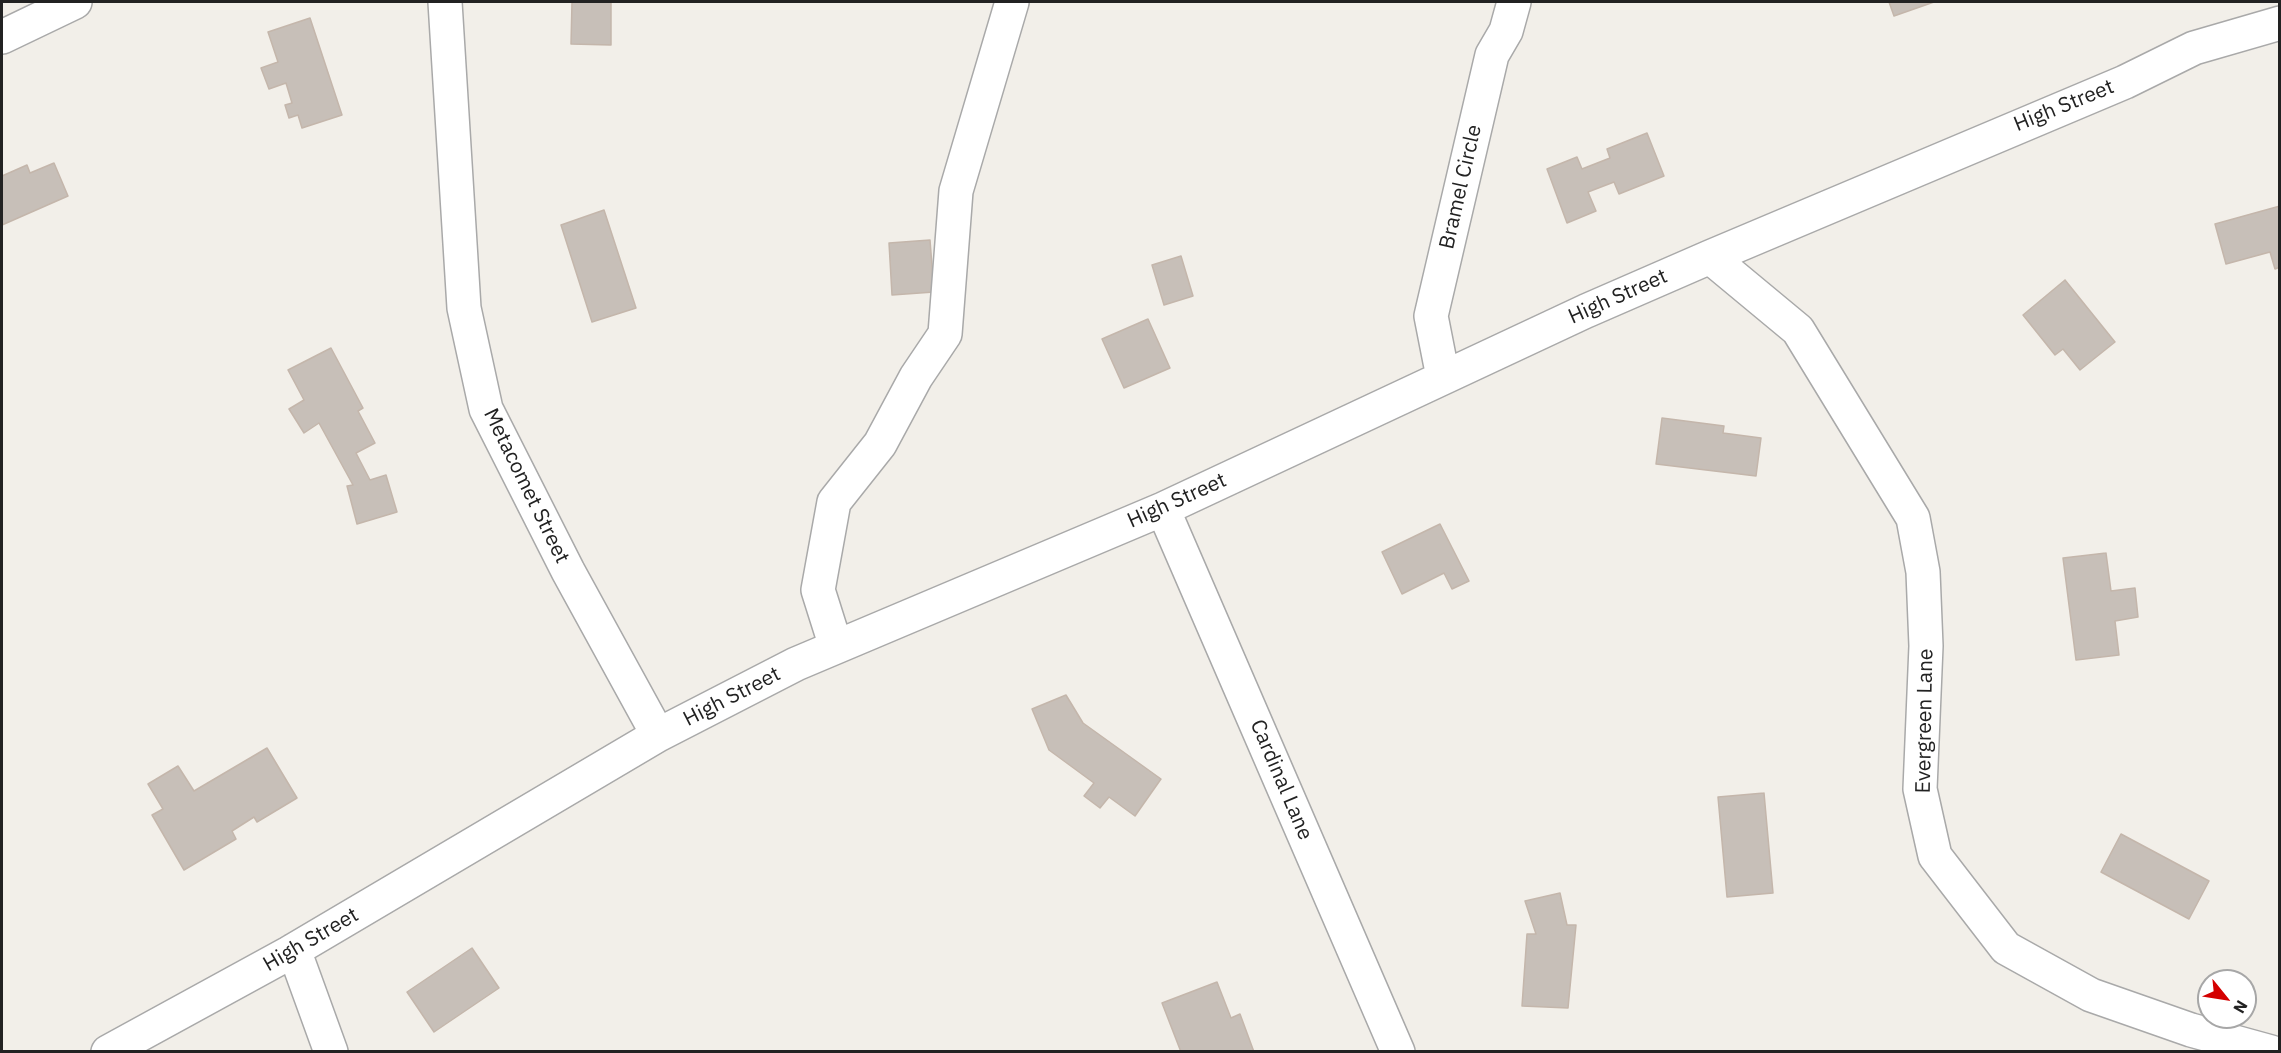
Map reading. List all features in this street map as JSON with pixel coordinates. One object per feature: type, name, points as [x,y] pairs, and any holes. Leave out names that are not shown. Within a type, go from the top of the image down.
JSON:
[{"type":"street","points":[[2,37],[75,2]]},
{"type":"street","name":"Metacomet Street","points":[[446,2],[464,309],[486,409],[568,571],[658,735]]},
{"type":"street","points":[[836,647],[818,590],[834,501],[880,444],[916,377],[945,334],[956,191],[1012,2]]},
{"type":"street","name":"Bramel Circle","points":[[1443,377],[1431,316],[1492,55],[1506,31],[1514,2]]},
{"type":"street","name":"High Street","points":[[108,1052],[294,950],[658,735],[796,664],[1163,509],[1443,377],[1710,257],[2125,82],[2194,48],[2280,23]]},
{"type":"street","name":"Evergreen Lane","points":[[1710,257],[1798,330],[1913,518],[1923,572],[1926,646],[1920,789],[1935,856],[2006,948],[2091,995],[2191,1030],[2271,1052]]},
{"type":"street","name":"Cardinal Lane","points":[[1163,509],[1398,1052]]},
{"type":"street","points":[[294,950],[331,1052]]},
{"type":"building","points":[[572,2],[611,2],[611,45],[571,44]]},
{"type":"building","points":[[1889,2],[1934,2],[1894,16]]},
{"type":"building","points":[[310,18],[342,115],[302,128],[298,115],[289,118],[285,105],[292,103],[286,83],[269,89],[261,68],[278,62],[268,32]]},
{"type":"building","points":[[1647,133],[1664,176],[1619,194],[1614,182],[1588,192],[1596,211],[1567,223],[1547,169],[1577,157],[1582,169],[1610,158],[1607,149]]},
{"type":"building","points":[[54,163],[68,196],[2,225],[2,176],[27,165],[30,173]]},
{"type":"building","points":[[2280,206],[2280,267],[2275,269],[2270,252],[2226,264],[2215,224]]},
{"type":"building","points":[[604,210],[636,308],[592,322],[561,225]]},
{"type":"building","points":[[930,240],[934,292],[892,295],[889,243]]},
{"type":"building","points":[[1181,256],[1193,296],[1164,305],[1152,265]]},
{"type":"building","points":[[2065,280],[2115,342],[2080,370],[2063,349],[2055,355],[2023,315]]},
{"type":"building","points":[[1148,319],[1170,368],[1124,388],[1102,339]]},
{"type":"building","points":[[331,348],[363,408],[358,411],[375,443],[356,453],[370,480],[386,475],[397,512],[357,524],[347,486],[353,485],[319,423],[304,433],[289,409],[304,400],[288,370]]},
{"type":"building","points":[[1662,418],[1724,426],[1723,433],[1761,438],[1756,476],[1656,464]]},
{"type":"building","points":[[1440,524],[1469,581],[1452,589],[1444,573],[1402,594],[1382,552]]},
{"type":"building","points":[[2106,553],[2111,591],[2135,588],[2138,617],[2115,621],[2119,655],[2076,660],[2063,558]]},
{"type":"building","points":[[1066,695],[1083,723],[1161,779],[1135,816],[1109,797],[1100,808],[1084,796],[1094,783],[1049,750],[1032,709]]},
{"type":"building","points":[[267,748],[297,798],[257,822],[254,817],[232,831],[236,839],[184,870],[152,815],[163,809],[148,784],[178,766],[194,791]]},
{"type":"building","points":[[1764,793],[1773,893],[1727,897],[1718,797]]},
{"type":"building","points":[[2121,834],[2209,881],[2189,919],[2101,872]]},
{"type":"building","points":[[1560,893],[1567,925],[1576,925],[1568,1008],[1522,1006],[1527,934],[1536,934],[1525,901]]},
{"type":"building","points":[[472,948],[499,988],[434,1032],[407,992]]},
{"type":"building","points":[[1217,982],[1231,1018],[1240,1014],[1254,1052],[1181,1052],[1162,1003]]}]
